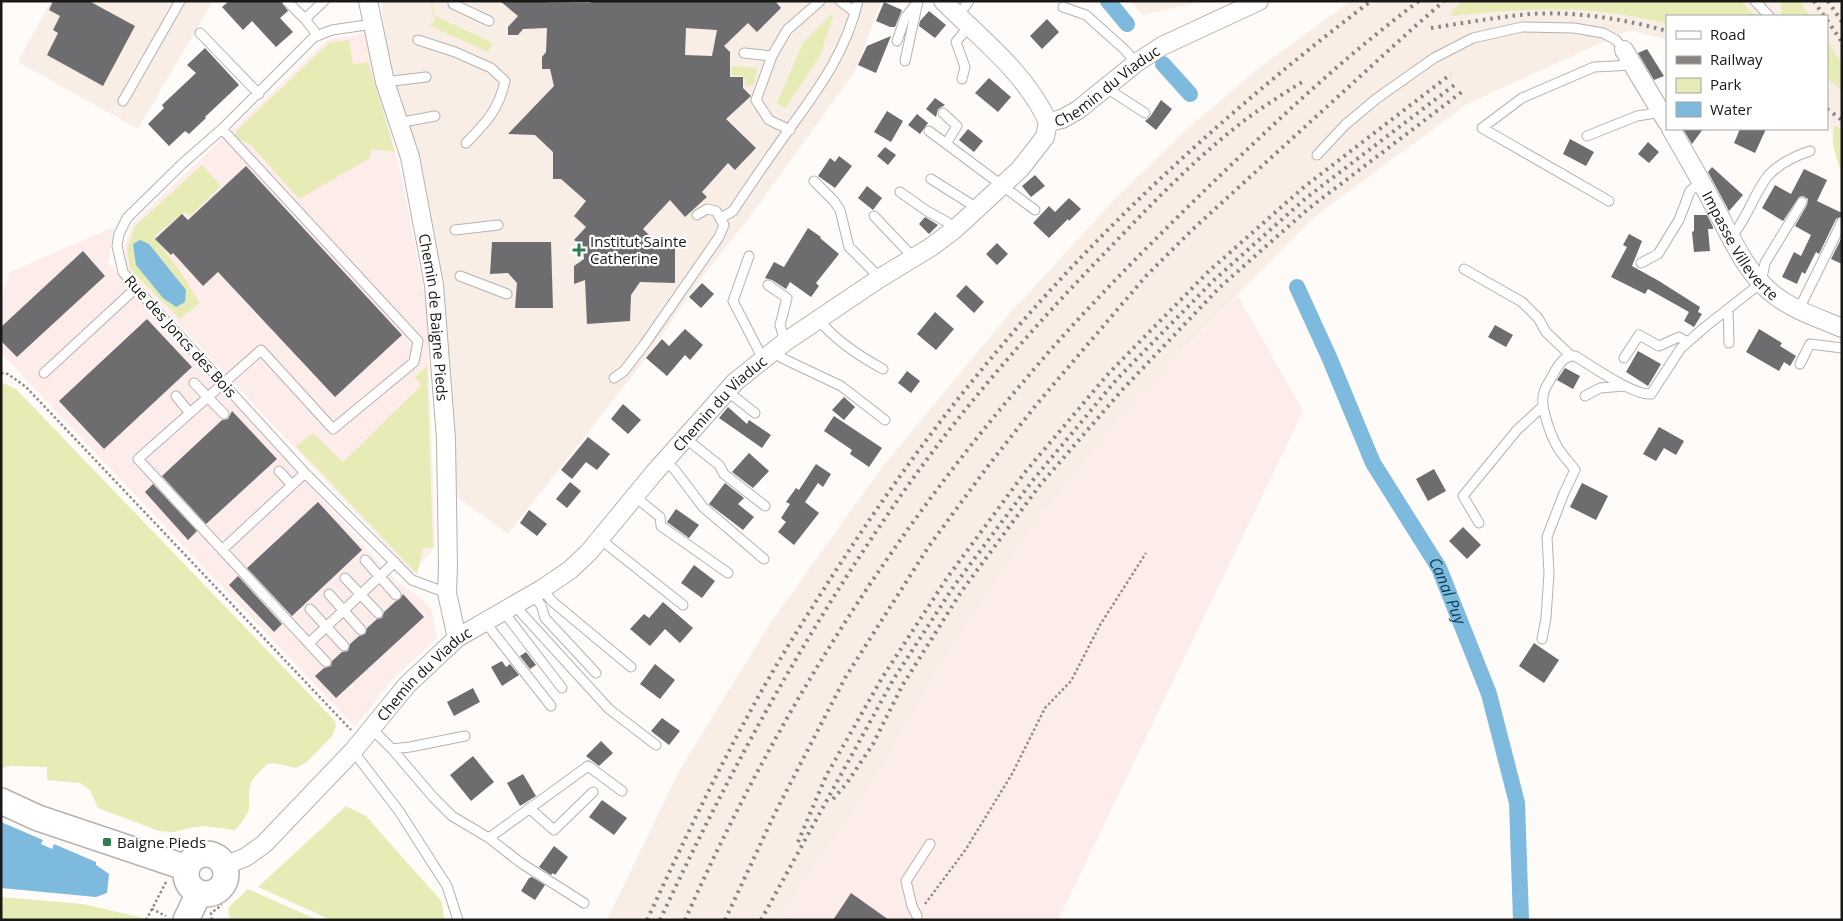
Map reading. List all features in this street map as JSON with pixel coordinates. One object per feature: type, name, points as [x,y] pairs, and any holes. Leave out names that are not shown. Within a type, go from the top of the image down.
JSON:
[{"type":"main road","points":[[1,801],[38,818],[186,868]]},
{"type":"main road","points":[[209,854],[218,858],[224,866],[226,875],[224,884],[217,891],[211,894],[198,893],[190,887],[186,878],[186,868],[192,860],[200,855],[209,854]]},
{"type":"main road","points":[[186,920],[198,893]]},
{"type":"street","name":"Chemin de Baigne Pieds","points":[[368,1],[385,82],[410,157],[434,285],[446,439],[447,593],[457,638]]},
{"type":"street","name":"Chemin du Viaduc","points":[[224,866],[246,857],[264,844],[353,752],[407,685],[457,638],[537,592],[570,570],[589,552],[634,496],[735,382],[774,351],[955,229],[1020,169],[1037,150],[1045,137],[1048,122],[1062,119],[1078,110],[1141,60],[1162,46],[1259,1]]},
{"type":"street","points":[[954,10],[1027,87],[1040,105],[1048,122]]},
{"type":"street","points":[[1629,57],[1665,114]]},
{"type":"street","name":"Impasse Villeverte","points":[[1672,130],[1744,261],[1761,283],[1779,298],[1842,328]]},
{"type":"lane","points":[[123,101],[180,1]]},
{"type":"lane","points":[[287,1],[305,19],[318,36]]},
{"type":"lane","points":[[305,19],[324,1]]},
{"type":"lane","points":[[453,1],[453,4],[489,21]]},
{"type":"lane","points":[[790,130],[769,120],[756,100],[772,56],[787,30],[820,1]]},
{"type":"lane","points":[[840,1],[855,12]]},
{"type":"lane","points":[[721,218],[732,211],[836,62],[858,1]]},
{"type":"lane","points":[[962,79],[965,67],[956,42],[954,10],[969,1]]},
{"type":"lane","points":[[1755,1],[1768,15]]},
{"type":"lane","points":[[897,42],[905,18],[916,2]]},
{"type":"lane","points":[[905,61],[916,2]]},
{"type":"lane","points":[[1063,7],[1086,15],[1125,50],[1141,60]]},
{"type":"lane","name":"Rue des Joncs des Bois","points":[[373,24],[332,30],[314,38],[259,94],[182,164],[127,218],[119,234],[117,246],[123,272],[136,288],[305,473],[412,580],[447,593]]},
{"type":"lane","points":[[1317,156],[1345,125],[1376,99],[1434,58],[1473,38],[1522,27],[1574,28],[1603,33],[1616,40],[1629,57],[1594,67],[1522,98],[1482,128],[1609,201]]},
{"type":"lane","points":[[200,33],[259,94]]},
{"type":"lane","points":[[418,40],[455,52],[491,68],[505,81],[502,96],[486,122],[466,143]]},
{"type":"lane","points":[[744,53],[772,56]]},
{"type":"lane","points":[[385,82],[426,77]]},
{"type":"lane","points":[[1108,86],[1111,91],[1145,113]]},
{"type":"lane","points":[[943,113],[957,126],[946,144]]},
{"type":"lane","points":[[1587,136],[1637,116],[1665,114]]},
{"type":"lane","points":[[398,124],[435,116]]},
{"type":"lane","points":[[222,129],[418,342],[414,362],[333,429],[261,350],[138,459],[326,662]]},
{"type":"lane","points":[[929,131],[1035,210]]},
{"type":"lane","points":[[1731,237],[1740,226],[1752,201],[1768,176],[1793,157],[1810,151]]},
{"type":"lane","points":[[931,179],[977,208]]},
{"type":"lane","points":[[814,181],[834,201],[840,210],[849,247],[880,278]]},
{"type":"lane","points":[[1641,263],[1658,254],[1679,220],[1690,191],[1701,181]]},
{"type":"lane","points":[[900,192],[955,229]]},
{"type":"lane","points":[[1464,269],[1522,302],[1538,318],[1546,332],[1570,355],[1575,356],[1625,386],[1645,395],[1651,394],[1681,348],[1761,283],[1765,263],[1802,202]]},
{"type":"lane","points":[[614,378],[624,371],[644,345],[719,236],[724,225],[716,211],[707,210],[697,215]]},
{"type":"lane","points":[[874,216],[914,258]]},
{"type":"lane","points":[[1799,309],[1842,222]]},
{"type":"lane","points":[[455,230],[498,225]]},
{"type":"lane","points":[[749,256],[733,301],[774,351],[784,359],[841,386],[885,420]]},
{"type":"lane","points":[[460,276],[508,294]]},
{"type":"lane","points":[[768,285],[787,298],[774,351]]},
{"type":"lane","points":[[44,373],[136,288]]},
{"type":"lane","points":[[1728,309],[1728,343]]},
{"type":"lane","points":[[819,320],[861,357],[883,369]]},
{"type":"lane","points":[[1624,358],[1639,335],[1659,346],[1678,337],[1688,342]]},
{"type":"lane","points":[[1800,364],[1810,344],[1842,348]]},
{"type":"lane","points":[[1542,640],[1546,618],[1549,573],[1547,537],[1575,470],[1558,447],[1547,421],[1543,406],[1543,392],[1558,366],[1570,355]]},
{"type":"lane","points":[[194,383],[224,414]]},
{"type":"lane","points":[[1585,396],[1600,388],[1625,386]]},
{"type":"lane","points":[[727,391],[754,413]]},
{"type":"lane","points":[[176,396],[189,412]]},
{"type":"lane","points":[[1479,523],[1463,496],[1517,430],[1543,406]]},
{"type":"lane","points":[[685,438],[718,465],[724,474],[765,506]]},
{"type":"lane","points":[[665,460],[703,507],[764,559]]},
{"type":"lane","points":[[280,472],[292,486]]},
{"type":"lane","points":[[222,550],[305,473]]},
{"type":"lane","points":[[634,496],[660,518],[661,526],[728,573]]},
{"type":"lane","points":[[600,539],[683,604]]},
{"type":"lane","points":[[365,560],[396,595]]},
{"type":"lane","points":[[309,643],[395,562]]},
{"type":"lane","points":[[345,578],[378,613]]},
{"type":"lane","points":[[537,592],[554,602],[631,667]]},
{"type":"lane","points":[[537,592],[545,618],[596,673]]},
{"type":"lane","points":[[329,594],[361,630]]},
{"type":"lane","points":[[509,608],[562,688]]},
{"type":"lane","points":[[509,608],[609,709],[656,746]]},
{"type":"lane","points":[[310,610],[344,646]]},
{"type":"lane","points":[[485,622],[551,706]]},
{"type":"lane","points":[[372,729],[452,816],[489,838],[521,864],[584,903]]},
{"type":"lane","points":[[392,749],[466,736]]},
{"type":"lane","points":[[353,752],[399,811],[447,886],[458,920]]},
{"type":"lane","points":[[489,838],[588,766],[622,791]]},
{"type":"lane","points":[[529,808],[554,830],[593,792]]},
{"type":"lane","points":[[917,916],[912,906],[906,880],[930,844]]},
{"type":"path","points":[[1,373],[8,374],[26,387],[354,733]]},
{"type":"path","points":[[917,916],[966,849],[1012,774],[1046,708],[1070,681],[1100,625],[1146,553]]},
{"type":"path","points":[[146,920],[168,880],[162,878]]},
{"type":"path","points":[[212,920],[211,913],[222,904]]},
{"type":"path","points":[[152,910],[172,920]]},
{"type":"shaded area","points":[[51,1],[213,1],[138,129],[18,62]]},
{"type":"shaded area","name":"Institut Sainte Catherine","points":[[381,1],[881,1],[856,70],[749,218],[698,282],[647,357],[508,534],[457,497],[452,398],[442,299],[421,171],[386,53]]},
{"type":"shaded area","points":[[1129,1],[1205,1],[1143,15]]},
{"type":"shaded area","points":[[1351,1],[1841,1],[1842,144],[1828,125],[1828,15],[1666,15],[1666,40],[1630,30],[1467,104],[1314,217],[1137,397],[1028,532],[949,651],[863,799],[797,889],[781,920],[607,920],[679,771],[769,625],[883,466],[1010,313],[1115,199],[1187,129],[1260,67]]},
{"type":"shaded area","points":[[365,33],[403,183],[427,308],[435,547],[412,573],[127,269],[124,247],[132,224],[327,40]]},
{"type":"shaded area","points":[[114,227],[108,263],[396,581],[423,600],[432,610],[437,638],[391,681],[355,727],[1,353],[1,299],[10,272]]},
{"type":"shaded area","points":[[1238,296],[1303,411],[1058,920],[781,920],[797,889],[863,799],[949,651],[1028,532],[1137,397]]},
{"type":"green space","points":[[430,1],[432,1],[435,16],[493,43],[488,52],[428,25],[435,21]]},
{"type":"green space","points":[[1463,1],[1741,1],[1755,15],[1666,15],[1666,24],[1613,13],[1587,11],[1506,11],[1452,16],[1452,11]]},
{"type":"green space","points":[[1781,1],[1800,1],[1809,15],[1781,15]]},
{"type":"green space","points":[[831,15],[833,16],[820,56],[785,108],[777,103],[803,43]]},
{"type":"green space","points":[[349,40],[353,64],[368,62],[395,152],[372,149],[370,158],[299,199],[251,145],[236,138],[236,131],[330,42]]},
{"type":"green space","points":[[1828,42],[1842,63],[1842,91],[1828,78]]},
{"type":"green space","points":[[732,66],[757,68],[754,85],[746,86],[744,76],[732,75]]},
{"type":"green space","points":[[1835,125],[1842,130],[1842,173],[1833,143]]},
{"type":"green space","points":[[202,165],[221,186],[190,216],[185,212],[154,236],[182,274],[200,303],[180,319],[130,269],[127,249],[135,226]]},
{"type":"green space","points":[[427,366],[433,547],[423,548],[417,574],[296,446],[313,433],[343,462],[421,386],[415,377]]},
{"type":"green space","points":[[1,382],[16,389],[335,721],[336,726],[332,736],[307,762],[296,768],[274,763],[267,764],[252,780],[249,789],[249,810],[235,830],[204,826],[174,832],[159,831],[98,808],[90,790],[80,783],[47,780],[47,767],[11,766],[1,768]]},
{"type":"green space","points":[[346,806],[366,816],[442,902],[444,920],[331,920],[258,887]]},
{"type":"green space","points":[[248,889],[318,920],[230,920],[228,908]]},
{"type":"green space","points":[[1,897],[83,904],[143,918],[142,920],[1,920]]},
{"type":"water","points":[[140,240],[149,244],[186,290],[185,302],[176,307],[163,298],[136,265],[133,244]]},
{"type":"water","points":[[1,822],[43,840],[41,844],[52,849],[54,844],[96,862],[96,865],[109,874],[107,893],[96,897],[1,888]]},
{"type":"building","points":[[53,1],[89,1],[135,26],[103,86],[47,55],[58,33],[53,30],[60,16],[49,10]]},
{"type":"building","points":[[229,1],[281,1],[288,11],[280,18],[293,32],[276,47],[252,21],[243,30],[222,7]]},
{"type":"building","points":[[500,1],[589,3],[595,1],[775,1],[781,8],[757,32],[748,23],[724,46],[730,52],[730,77],[743,77],[743,88],[751,96],[726,119],[756,148],[735,170],[728,163],[702,192],[707,197],[685,217],[670,200],[643,229],[655,241],[675,241],[675,283],[640,282],[631,295],[630,321],[587,324],[585,280],[574,284],[574,266],[584,259],[583,247],[574,240],[586,227],[574,216],[586,201],[561,179],[553,179],[553,152],[535,135],[508,134],[554,86],[550,69],[542,69],[542,57],[546,52],[547,28],[523,29],[518,35],[508,35],[508,27],[518,16]],"holes":[[[686,28],[717,30],[712,56],[685,55]]]},
{"type":"building","points":[[884,2],[902,10],[895,27],[890,27],[876,21]]},
{"type":"building","points":[[929,11],[946,25],[935,38],[919,26],[920,21]]},
{"type":"building","points":[[1047,19],[1059,32],[1042,49],[1030,36]]},
{"type":"building","points":[[891,36],[876,73],[858,65],[867,46]]},
{"type":"building","points":[[205,48],[239,85],[189,134],[185,131],[169,146],[148,124],[164,108],[162,105],[196,73],[187,65]]},
{"type":"building","points":[[1647,49],[1664,76],[1654,80],[1638,53]]},
{"type":"building","points":[[989,78],[1011,97],[998,112],[975,93]]},
{"type":"building","points":[[935,98],[945,105],[938,109],[936,117],[926,109]]},
{"type":"building","points":[[1161,100],[1172,109],[1156,130],[1145,121],[1150,117]]},
{"type":"building","points":[[887,111],[903,121],[891,142],[874,132]]},
{"type":"building","points":[[917,114],[928,123],[920,134],[908,125]]},
{"type":"building","points":[[968,129],[983,141],[974,152],[959,140]]},
{"type":"building","points":[[1684,130],[1702,130],[1692,144]]},
{"type":"building","points":[[1740,130],[1766,130],[1755,153],[1734,143]]},
{"type":"building","points":[[1570,139],[1594,152],[1586,166],[1563,154]]},
{"type":"building","points":[[1648,142],[1659,152],[1649,163],[1638,154]]},
{"type":"building","points":[[885,147],[896,155],[888,165],[877,156]]},
{"type":"building","points":[[839,156],[852,166],[835,188],[818,176],[830,158],[835,162]]},
{"type":"building","points":[[246,166],[402,335],[335,397],[218,272],[203,286],[173,253],[171,255],[155,239],[182,214],[188,220]]},
{"type":"building","points":[[1712,167],[1743,195],[1729,211],[1708,172]]},
{"type":"building","points":[[1804,169],[1827,180],[1817,201],[1842,213],[1842,216],[1836,219],[1819,254],[1816,252],[1805,274],[1802,272],[1797,284],[1782,277],[1794,252],[1801,256],[1811,235],[1795,226],[1807,205],[1808,199],[1803,196],[1799,197],[1783,221],[1762,208],[1775,185],[1791,194]]},
{"type":"building","points":[[1035,175],[1045,186],[1031,197],[1022,186]]},
{"type":"building","points":[[867,186],[882,198],[873,210],[858,198]]},
{"type":"building","points":[[1069,198],[1081,209],[1049,238],[1033,223],[1049,206],[1055,212]]},
{"type":"building","points":[[1694,215],[1707,215],[1713,227],[1713,229],[1708,229],[1710,251],[1694,252],[1692,232],[1694,231]]},
{"type":"building","points":[[925,217],[938,225],[929,234],[919,224]]},
{"type":"building","points":[[808,228],[839,254],[816,283],[819,286],[811,297],[790,282],[786,289],[765,278],[774,262],[784,267]]},
{"type":"building","points":[[1629,234],[1642,241],[1632,266],[1700,307],[1698,312],[1702,314],[1694,327],[1684,321],[1689,312],[1648,289],[1645,294],[1611,277],[1627,247],[1623,245]]},
{"type":"building","points":[[1842,237],[1842,264],[1831,259]]},
{"type":"building","points":[[492,242],[551,242],[553,308],[515,308],[517,283],[508,273],[490,274]]},
{"type":"building","points":[[997,243],[1008,254],[997,265],[986,254]]},
{"type":"building","points":[[83,251],[105,276],[17,357],[1,341],[1,327]]},
{"type":"building","points":[[702,283],[714,294],[701,308],[689,297]]},
{"type":"building","points":[[966,285],[984,302],[974,313],[956,296]]},
{"type":"building","points":[[935,312],[954,329],[936,350],[917,334]]},
{"type":"building","points":[[147,319],[192,367],[104,449],[59,401]]},
{"type":"building","points":[[1495,325],[1513,335],[1506,347],[1488,337]]},
{"type":"building","points":[[685,329],[703,345],[690,360],[685,355],[667,376],[646,358],[662,339],[669,346]]},
{"type":"building","points":[[1759,329],[1782,343],[1780,346],[1796,356],[1790,366],[1784,362],[1779,371],[1746,352]]},
{"type":"building","points":[[1638,351],[1661,364],[1648,386],[1626,372]]},
{"type":"building","points":[[1565,368],[1580,376],[1573,389],[1557,380]]},
{"type":"building","points":[[907,371],[920,381],[911,393],[898,383]]},
{"type":"building","points":[[844,397],[855,407],[844,420],[832,410]]},
{"type":"building","points":[[623,404],[641,420],[628,434],[611,419]]},
{"type":"building","points":[[728,407],[747,424],[749,420],[771,435],[762,448],[719,418]]},
{"type":"building","points":[[232,411],[277,459],[206,524],[162,476],[222,420],[228,419]]},
{"type":"building","points":[[834,416],[882,448],[869,467],[850,454],[852,450],[824,431]]},
{"type":"building","points":[[1659,427],[1684,441],[1676,455],[1664,448],[1656,461],[1643,454]]},
{"type":"building","points":[[588,437],[610,454],[597,470],[586,462],[572,479],[561,470]]},
{"type":"building","points":[[749,453],[769,471],[753,488],[732,472]]},
{"type":"building","points":[[816,464],[831,474],[823,487],[818,483],[805,502],[819,513],[794,545],[778,532],[786,522],[781,518],[790,504],[786,502],[796,488],[799,490]]},
{"type":"building","points":[[1434,469],[1446,491],[1428,501],[1416,479]]},
{"type":"building","points":[[570,482],[581,491],[567,508],[556,499]]},
{"type":"building","points":[[725,483],[744,498],[738,504],[754,517],[743,530],[709,504]]},
{"type":"building","points":[[1582,483],[1608,496],[1596,520],[1570,507]]},
{"type":"building","points":[[153,484],[197,531],[188,540],[145,492]]},
{"type":"building","points":[[318,502],[362,550],[292,616],[247,568]]},
{"type":"building","points":[[676,509],[699,525],[689,538],[667,522]]},
{"type":"building","points":[[529,510],[547,524],[537,536],[520,523]]},
{"type":"building","points":[[1463,527],[1481,545],[1467,559],[1449,541]]},
{"type":"building","points":[[694,565],[715,581],[702,598],[681,583]]},
{"type":"building","points":[[238,576],[282,624],[274,632],[229,585]]},
{"type":"building","points":[[403,594],[424,617],[336,698],[315,676],[324,668],[331,666],[332,661],[342,652],[348,651],[350,644],[359,636],[365,634],[367,628],[377,619],[382,618],[384,612],[400,599]]},
{"type":"building","points":[[663,602],[693,628],[680,643],[665,629],[650,646],[630,629],[644,614],[649,618]]},
{"type":"building","points":[[1534,643],[1559,660],[1544,683],[1519,666]]},
{"type":"building","points":[[526,652],[536,665],[530,669],[520,656]]},
{"type":"building","points":[[502,661],[506,667],[510,664],[519,675],[502,686],[491,667]]},
{"type":"building","points":[[655,664],[675,680],[660,699],[640,684]]},
{"type":"building","points":[[473,688],[480,702],[454,716],[447,702]]},
{"type":"building","points":[[662,718],[680,731],[669,745],[651,731]]},
{"type":"building","points":[[601,741],[613,753],[599,766],[586,756]]},
{"type":"building","points":[[473,756],[494,782],[471,801],[450,775]]},
{"type":"building","points":[[523,774],[536,796],[520,806],[507,783]]},
{"type":"building","points":[[602,800],[627,818],[614,835],[589,817]]},
{"type":"building","points":[[554,846],[568,857],[555,875],[553,873],[551,875],[539,867]]},
{"type":"building","points":[[532,877],[545,885],[535,900],[521,891],[529,878]]},
{"type":"building","points":[[851,893],[889,920],[833,920]]},
{"type":"waterway","name":"Canal Puy","points":[[1108,1],[1127,24]]},
{"type":"waterway","name":"Canal Puy","points":[[1163,64],[1190,94]]},
{"type":"waterway","name":"Canal Puy","points":[[1297,287],[1329,357],[1373,463],[1439,568],[1489,694],[1517,803],[1521,920]]},
{"type":"railway","points":[[647,920],[718,772],[756,700],[819,596],[863,529],[909,463],[958,399],[1026,317],[1071,268],[1166,173],[1266,85],[1371,1]]},
{"type":"railway","points":[[685,920],[755,777],[835,638],[879,571],[973,442],[1066,333],[1177,218],[1306,94],[1419,1]]},
{"type":"railway","points":[[725,920],[775,813],[845,678],[929,546],[988,466],[1036,405],[1146,276],[1193,229],[1444,1]]},
{"type":"railway","points":[[1814,1],[1823,15]]},
{"type":"railway","points":[[1828,1],[1842,22]]},
{"type":"railway","points":[[1431,28],[1547,13],[1599,17],[1666,31]]},
{"type":"railway","points":[[1828,21],[1842,42]]},
{"type":"railway","points":[[798,842],[826,776],[882,678],[947,578],[1026,471],[1109,373],[1209,271],[1304,187],[1451,74]]},
{"type":"railway","points":[[660,920],[742,754],[803,647],[869,542],[948,431],[1046,316],[1172,184],[1232,130],[1302,82]]},
{"type":"railway","points":[[761,920],[893,680],[954,586],[1033,480],[1117,379],[1214,280],[1306,198],[1457,83]]},
{"type":"railway","points":[[833,799],[847,783],[873,744],[902,686],[961,592],[1040,485],[1123,389],[1219,288],[1308,209],[1463,91]]},
{"type":"railway","points":[[1828,110],[1842,120]]},
{"type":"place","name":"Institut Sainte Catherine","points":[[579,250]]},
{"type":"place","name":"Baigne Pieds","points":[[107,842]]}]
